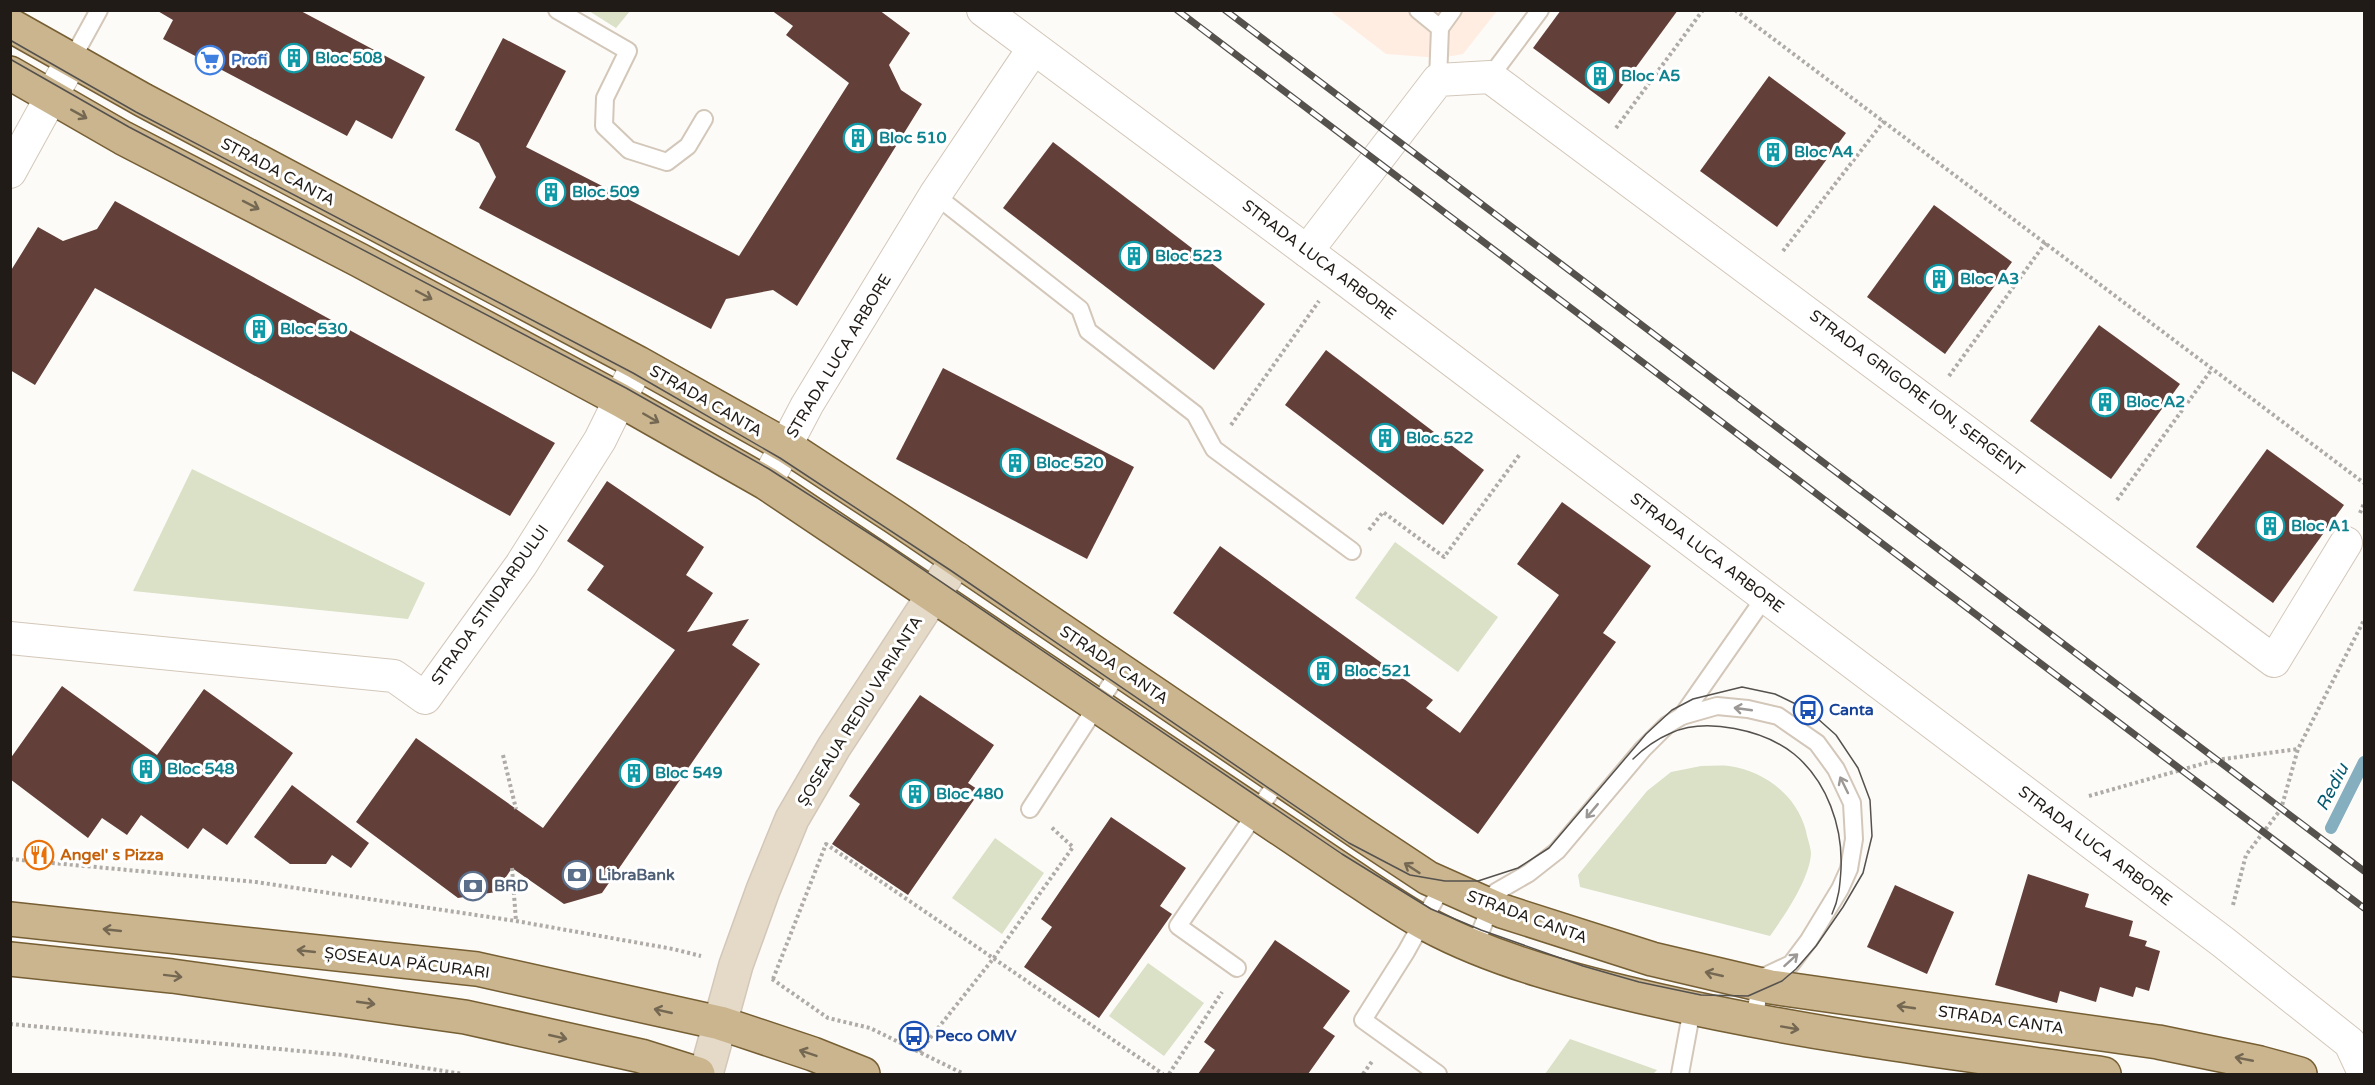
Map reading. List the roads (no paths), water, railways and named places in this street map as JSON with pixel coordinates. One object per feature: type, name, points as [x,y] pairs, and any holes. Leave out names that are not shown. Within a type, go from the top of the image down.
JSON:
[{"type":"main road","name":"STRADA CANTA","points":[[10,25],[70,61],[638,363],[786,446],[957,559],[1391,854],[1443,885],[1491,906],[1574,936],[1652,959],[1760,984],[1856,1000],[2158,1042],[2260,1062],[2300,1074]]},
{"type":"main road","points":[[10,73],[123,138],[359,260],[620,400],[766,483],[1256,813],[1423,922],[1475,946],[1545,970],[1615,991],[1692,1009],[2004,1067],[2104,1074]]},
{"type":"main road","name":"ȘOSEAUA PĂCURARI","points":[[10,919],[477,969],[720,1023],[813,1054],[863,1074]]},
{"type":"main road","points":[[10,958],[171,976],[465,1017],[641,1056],[698,1074]]},
{"type":"street","name":"STRADA LUCA ARBORE","points":[[983,10],[1307,250],[2223,942],[2350,1043],[2364,1073]]},
{"type":"street","name":"STRADA LUCA ARBORE","points":[[766,483],[807,405],[935,195],[1033,49]]},
{"type":"street","points":[[10,172],[70,61]]},
{"type":"street","points":[[1307,250],[1438,80],[1490,77]]},
{"type":"street","name":"STRADA GRIGORE ION, SERGENT","points":[[1490,77],[2274,661],[2346,543]]},
{"type":"street","name":"STRADA STINDARDULUI","points":[[10,638],[394,676],[425,698],[521,565],[600,440],[638,363]]},
{"type":"street","name":"ȘOSEAUA REDIU VARIANTA","points":[[706,1074],[740,954],[792,819],[834,747],[957,559]]},
{"type":"lane","points":[[70,61],[99,10]]},
{"type":"lane","points":[[557,10],[628,51],[605,98],[604,126],[628,150],[667,162],[688,146],[704,119]]},
{"type":"lane","points":[[1418,10],[1440,28]]},
{"type":"lane","points":[[1438,80],[1440,28],[1453,10]]},
{"type":"lane","points":[[1490,77],[1540,10]]},
{"type":"lane","points":[[935,195],[1080,309],[1088,331],[1195,414],[1214,449],[1352,551]]},
{"type":"lane","points":[[1682,716],[1765,597]]},
{"type":"lane","points":[[1030,809],[1120,670]]},
{"type":"lane","points":[[1475,946],[1496,892],[1529,873],[1557,851],[1667,724],[1682,716],[1717,706],[1748,709],[1778,716],[1817,743],[1836,769],[1852,802],[1854,839],[1849,869],[1840,889],[1809,940],[1791,964],[1761,978],[1754,1022]]},
{"type":"lane","points":[[1237,968],[1179,926],[1280,778]]},
{"type":"lane","points":[[1438,1074],[1363,1020],[1443,885]]},
{"type":"lane","points":[[1680,1074],[1692,1009]]},
{"type":"waterway","name":"Rediu","points":[[2331,828],[2364,762]]},
{"type":"tram line","points":[[10,40],[136,112],[633,373],[780,458],[950,570],[1349,843],[1410,875],[1445,881],[1478,881],[1518,868],[1549,848],[1646,734],[1672,710],[1693,699],[1742,687],[1775,694],[1808,710],[1836,735],[1858,768],[1870,800],[1872,836],[1863,873],[1816,946],[1796,969],[1782,981],[1748,996],[1701,995],[1639,982],[1583,966],[1481,930],[1431,909],[1342,854],[881,541],[769,469],[626,388],[129,127],[10,59]]},
{"type":"tram line","points":[[1633,759],[1666,735],[1685,728],[1701,726],[1734,728],[1751,733],[1767,738],[1794,754],[1816,777],[1836,821],[1841,869],[1838,897],[1832,914]]},
{"type":"railway","points":[[1177,10],[2364,908]]},
{"type":"railway","points":[[1225,10],[2364,871]]},
{"type":"place","name":"Bloc 508","points":[[294,58]]},
{"type":"place","name":"Profi","points":[[210,60]]},
{"type":"place","name":"Bloc A5","points":[[1600,76]]},
{"type":"place","name":"Bloc 510","points":[[858,138]]},
{"type":"place","name":"Bloc A4","points":[[1773,152]]},
{"type":"place","name":"Bloc 509","points":[[551,192]]},
{"type":"place","name":"Bloc 523","points":[[1134,256]]},
{"type":"place","name":"Bloc A3","points":[[1939,279]]},
{"type":"place","name":"Bloc 530","points":[[259,329]]},
{"type":"place","name":"Bloc A2","points":[[2105,402]]},
{"type":"place","name":"Bloc 522","points":[[1385,438]]},
{"type":"place","name":"Bloc 520","points":[[1015,463]]},
{"type":"place","name":"Bloc A1","points":[[2270,526]]},
{"type":"place","name":"Bloc 521","points":[[1323,671]]},
{"type":"place","name":"Canta","points":[[1808,710]]},
{"type":"place","name":"Bloc 548","points":[[146,769]]},
{"type":"place","name":"Bloc 549","points":[[634,773]]},
{"type":"place","name":"Bloc 480","points":[[915,794]]},
{"type":"place","name":"Angel' s Pizza","points":[[39,855]]},
{"type":"place","name":"LibraBank","points":[[577,875]]},
{"type":"place","name":"BRD","points":[[473,886]]},
{"type":"place","name":"Peco OMV","points":[[914,1036]]}]
